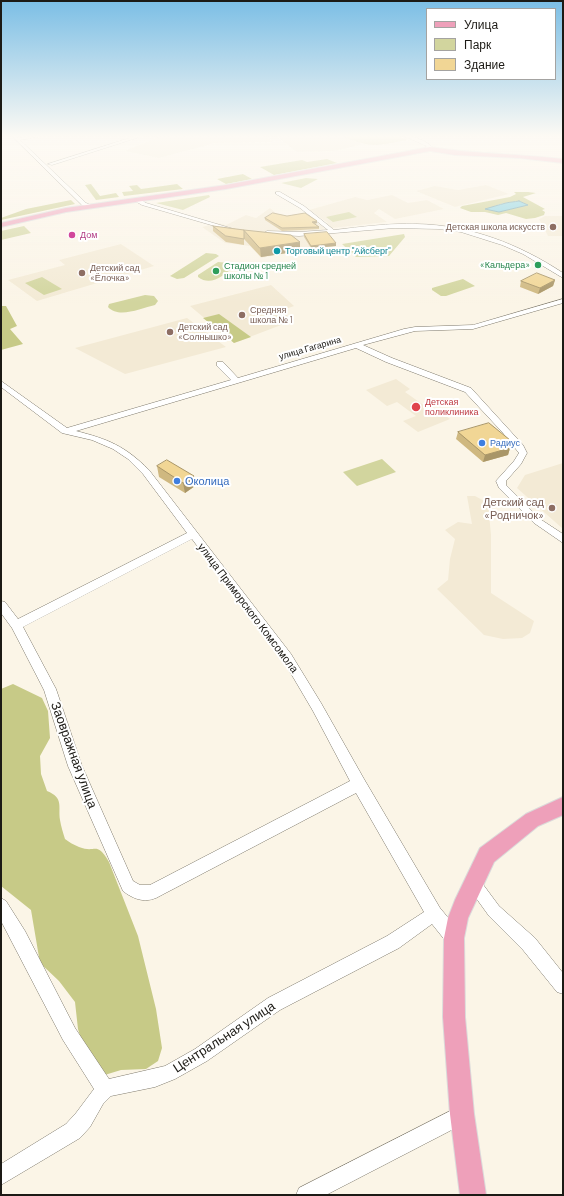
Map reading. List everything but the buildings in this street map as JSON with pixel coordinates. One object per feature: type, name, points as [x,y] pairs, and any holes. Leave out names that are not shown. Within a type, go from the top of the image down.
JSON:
[{"type":"main road","points":[[1,226],[91,207],[200,191]]},
{"type":"main road","points":[[473,1195],[462,1114],[454,1017],[456,928],[462,907],[487,855],[532,820],[563,806]]},
{"type":"street","points":[[71,191],[84,204],[91,207]]},
{"type":"street","points":[[78,191],[90,203],[91,207]]},
{"type":"street","points":[[278,193],[302,207],[331,229],[331,231]]},
{"type":"street","points":[[137,200],[144,204],[220,227],[243,231]]},
{"type":"street","points":[[259,233],[293,234],[394,226],[437,227],[477,234],[497,241],[531,256],[563,276]]},
{"type":"street","name":"улица Гагарина","points":[[65,431],[415,329],[473,327],[563,301]]},
{"type":"street","points":[[356,345],[389,360],[468,390],[520,447],[523,453],[518,462],[501,481],[502,486],[537,521],[563,539]]},
{"type":"street","points":[[220,364],[236,380]]},
{"type":"street","name":"улица Приморского Комсомола","points":[[1,383],[65,431],[95,438],[116,447],[131,457],[146,472],[287,657],[317,707],[359,784],[434,914],[456,928]]},
{"type":"street","points":[[16,625],[193,534]]},
{"type":"street","name":"Заовражная улица","points":[[1,605],[16,625],[50,689],[75,766],[128,886],[135,892],[143,894],[151,893],[359,784]]},
{"type":"street","points":[[474,884],[494,911],[529,944],[563,986]]},
{"type":"street","points":[[1,906],[70,1034],[105,1090],[97,1098],[83,1120],[73,1131],[1,1175]]},
{"type":"street","name":"Центральная улица","points":[[105,1090],[114,1086],[155,1078],[169,1073],[201,1055],[274,1004],[393,942],[434,914]]},
{"type":"street","points":[[306,1195],[462,1114]]},
{"type":"shaded area","points":[[416,191],[501,191],[509,194],[455,207]]},
{"type":"shaded area","points":[[392,195],[408,203],[427,200],[444,209],[395,219],[379,209],[374,213],[387,222],[323,229],[336,246],[309,249],[261,258],[250,246],[225,243],[202,227],[217,223],[226,225],[246,215],[256,218],[270,208],[277,214],[295,217],[307,215],[319,224],[328,223],[309,210],[355,197],[367,200]]},
{"type":"shaded area","name":"Детская школа искусств","points":[[545,216],[563,216],[563,236],[548,236],[539,219]]},
{"type":"shaded area","name":"Детский сад «Ёлочка»","points":[[121,244],[154,266],[37,301],[8,280],[65,265],[59,260]]},
{"type":"shaded area","name":"Средняя школа № 1","points":[[271,285],[294,306],[280,311],[294,320],[234,343],[190,306]]},
{"type":"shaded area","name":"Детский сад «Солнышко»","points":[[187,318],[226,347],[125,374],[75,348]]},
{"type":"shaded area","name":"Детская поликлиника","points":[[396,379],[410,389],[405,392],[432,411],[436,409],[450,419],[418,432],[403,421],[416,416],[397,402],[387,406],[366,390]]},
{"type":"shaded area","name":"Детский сад «Родничок»","points":[[563,463],[563,529],[517,488],[525,475]]},
{"type":"shaded area","points":[[467,496],[475,496],[488,503],[491,535],[491,593],[534,621],[530,633],[522,638],[503,639],[484,635],[437,589],[448,580],[450,559],[455,539],[445,530],[458,522],[472,524]]},
{"type":"green space","points":[[89,191],[96,191],[100,196],[116,193],[119,197],[96,200]]},
{"type":"green space","points":[[168,191],[124,196],[122,192]]},
{"type":"green space","points":[[514,192],[536,193],[523,197],[545,209],[542,210],[545,212],[544,215],[526,219],[506,213],[498,215],[485,212],[471,212],[460,208],[462,206],[510,197],[516,194]],"holes":[[[519,201],[528,205],[499,212],[485,209]]]},
{"type":"green space","points":[[209,195],[210,197],[183,210],[156,203]]},
{"type":"green space","points":[[71,200],[75,204],[1,220],[1,218],[26,209]]},
{"type":"green space","points":[[349,212],[357,217],[333,222],[326,217]]},
{"type":"green space","points":[[24,226],[31,233],[1,240],[1,231]]},
{"type":"green space","points":[[404,234],[405,237],[389,256],[356,257],[342,244]]},
{"type":"green space","points":[[206,253],[216,254],[219,256],[184,278],[177,279],[170,276]]},
{"type":"green space","name":"Стадион средней школы № 1","points":[[218,262],[230,263],[234,267],[217,279],[208,281],[198,277],[198,275]]},
{"type":"green space","points":[[42,277],[62,289],[44,295],[25,283]]},
{"type":"green space","points":[[463,279],[475,286],[446,296],[441,296],[432,290],[432,288]]},
{"type":"green space","points":[[145,295],[154,296],[158,301],[155,305],[130,312],[118,312],[108,307],[109,304]]},
{"type":"green space","points":[[1,306],[6,306],[17,326],[10,329],[23,344],[1,350]]},
{"type":"green space","points":[[219,314],[251,337],[234,343],[203,318]]},
{"type":"green space","points":[[382,459],[396,472],[357,486],[343,472]]},
{"type":"green space","points":[[13,684],[42,698],[48,711],[50,738],[40,756],[41,774],[47,791],[58,800],[60,820],[65,839],[85,849],[98,849],[105,855],[138,936],[156,1009],[162,1048],[158,1061],[146,1069],[121,1070],[98,1077],[87,1060],[78,1029],[75,1002],[59,981],[40,963],[31,910],[1,886],[1,689]]},
{"type":"water","points":[[519,201],[528,205],[499,212],[485,209],[506,203]]},
{"type":"place","name":"Детская школа искусств","points":[[553,227]]},
{"type":"place","name":"Дом","points":[[72,235]]},
{"type":"place","name":"Торговый центр \"Айсберг\"","points":[[277,251]]},
{"type":"place","name":"«Кальдера»","points":[[538,265]]},
{"type":"place","name":"Стадион средней школы № 1","points":[[216,271]]},
{"type":"place","name":"Детский сад «Ёлочка»","points":[[82,273]]},
{"type":"place","name":"Средняя школа № 1","points":[[242,315]]},
{"type":"place","name":"Детский сад «Солнышко»","points":[[170,332]]},
{"type":"place","name":"Детская поликлиника","points":[[416,407]]},
{"type":"place","name":"Радиус","points":[[482,443]]},
{"type":"place","name":"Околица","points":[[177,481]]},
{"type":"place","name":"Детский сад «Родничок»","points":[[552,508]]}]
